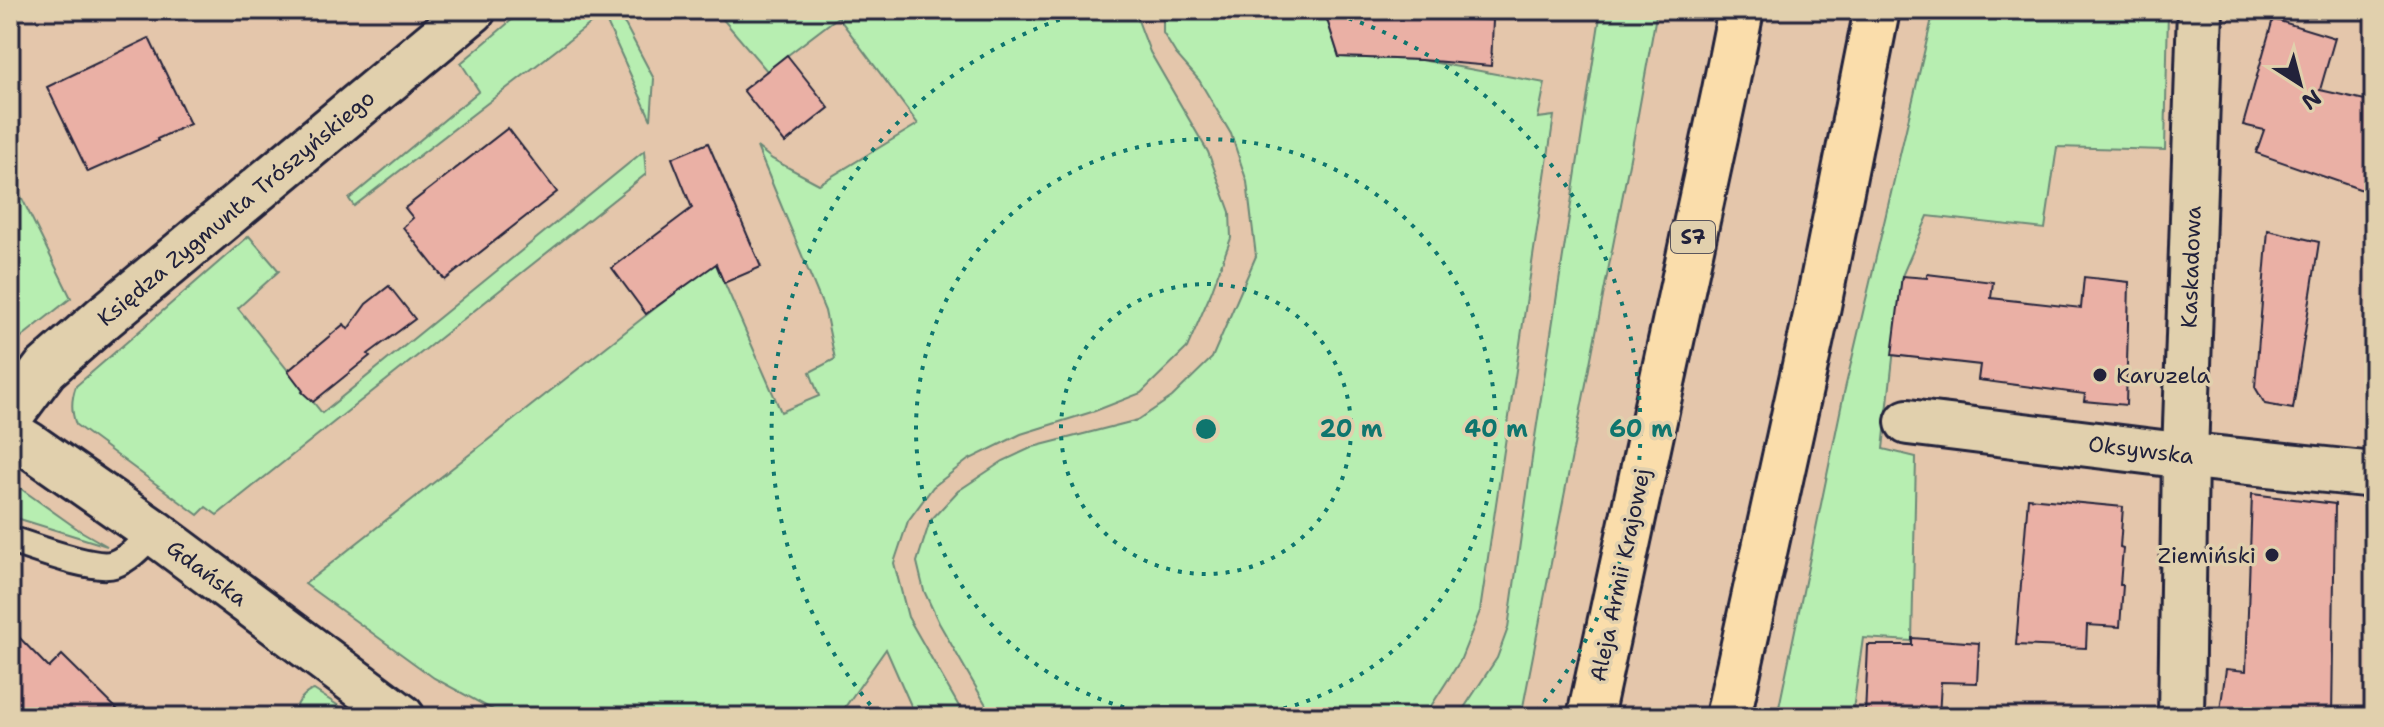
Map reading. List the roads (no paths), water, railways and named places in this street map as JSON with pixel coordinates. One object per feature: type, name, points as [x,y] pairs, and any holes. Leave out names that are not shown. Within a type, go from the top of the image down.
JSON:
[{"type":"highway","name":"Aleja Armii Krajowej","points":[[1590,717],[1741,10]]},
{"type":"highway","points":[[1728,717],[1817,311],[1877,10]]},
{"type":"street","name":"Księdza Zygmunta Trószyńskiego","points":[[10,416],[45,369],[473,10]]},
{"type":"street","name":"Kaskadowa","points":[[2181,717],[2185,455],[2200,10]]},
{"type":"street","name":"Oksywska","points":[[1908,422],[2374,475]]},
{"type":"street","name":"Gdańska","points":[[10,433],[154,532],[402,717]]},
{"type":"lane","points":[[10,540],[89,564],[111,565],[129,556],[154,532]]},
{"type":"place","name":"Karuzela","points":[[2100,375]]},
{"type":"place","name":"Ziemiński","points":[[2272,555]]}]
